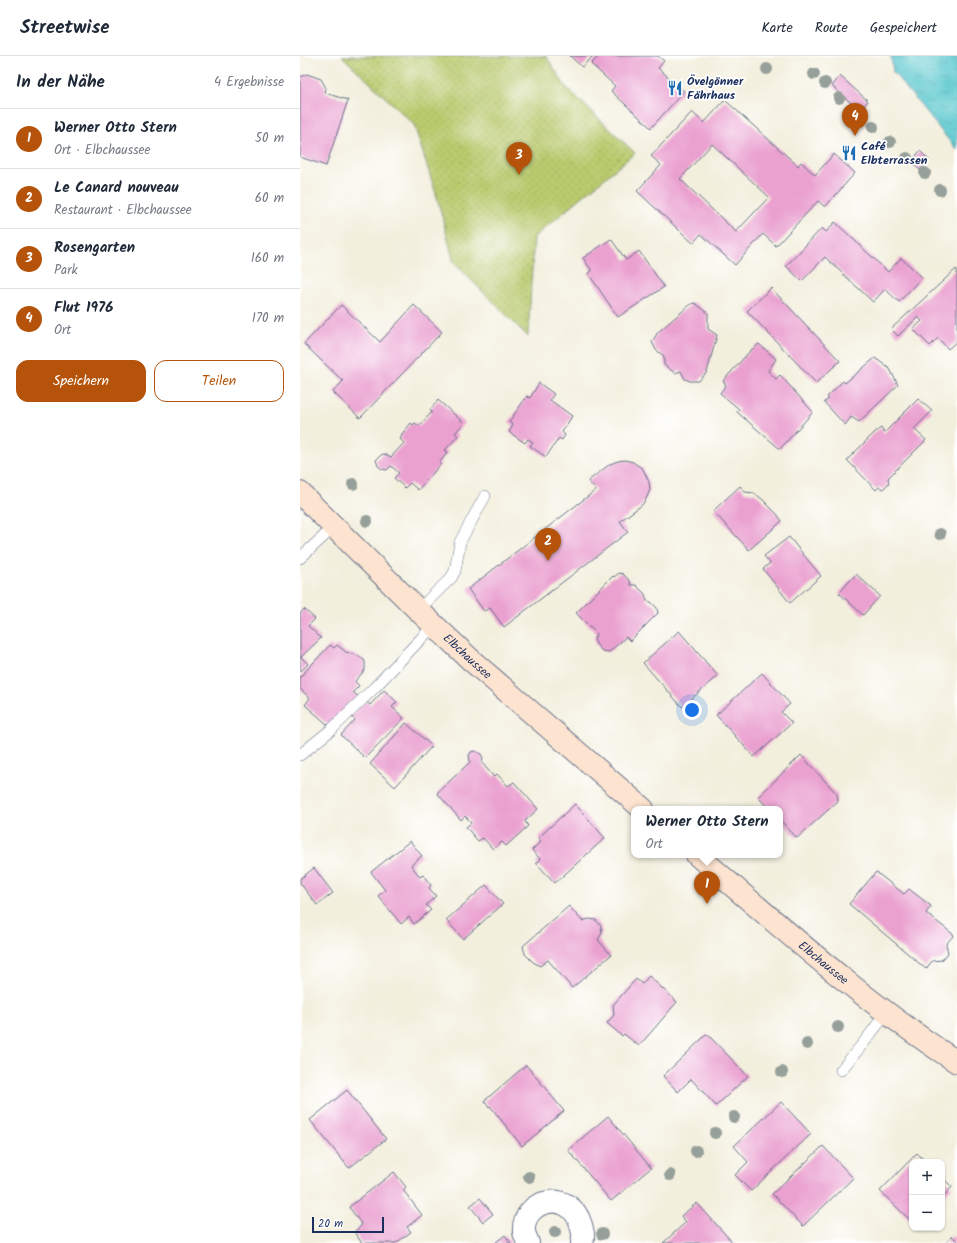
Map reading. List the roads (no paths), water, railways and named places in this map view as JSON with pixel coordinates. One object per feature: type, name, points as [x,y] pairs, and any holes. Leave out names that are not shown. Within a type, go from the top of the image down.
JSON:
[{"type":"main road","name":"Elbchaussee","points":[[300,493],[418,610],[472,661],[641,806]]},
{"type":"main road","name":"Elbchaussee","points":[[700,858],[847,984],[957,1062]]},
{"type":"street","points":[[528,1243],[524,1232],[525,1222],[530,1213],[536,1206],[545,1202],[556,1201],[572,1208],[578,1215],[584,1237],[582,1243]]},
{"type":"lane","points":[[418,610],[451,578],[456,571],[460,542],[485,496]]},
{"type":"lane","points":[[300,558],[334,527]]},
{"type":"lane","points":[[300,755],[332,729],[374,688],[434,625]]},
{"type":"lane","points":[[841,1070],[886,1013]]},
{"type":"water","points":[[891,56],[957,56],[957,150],[893,72]]},
{"type":"place","name":"Övelgönner Fährhaus","points":[[675,88]]},
{"type":"place","name":"Flut 1976","points":[[855,136]]},
{"type":"place","name":"Café Elbterrassen","points":[[849,153]]},
{"type":"place","name":"Rosengarten","points":[[519,175]]},
{"type":"place","name":"Le Canard nouveau","points":[[548,561]]},
{"type":"place","name":"Werner Otto Stern","points":[[707,904]]}]
